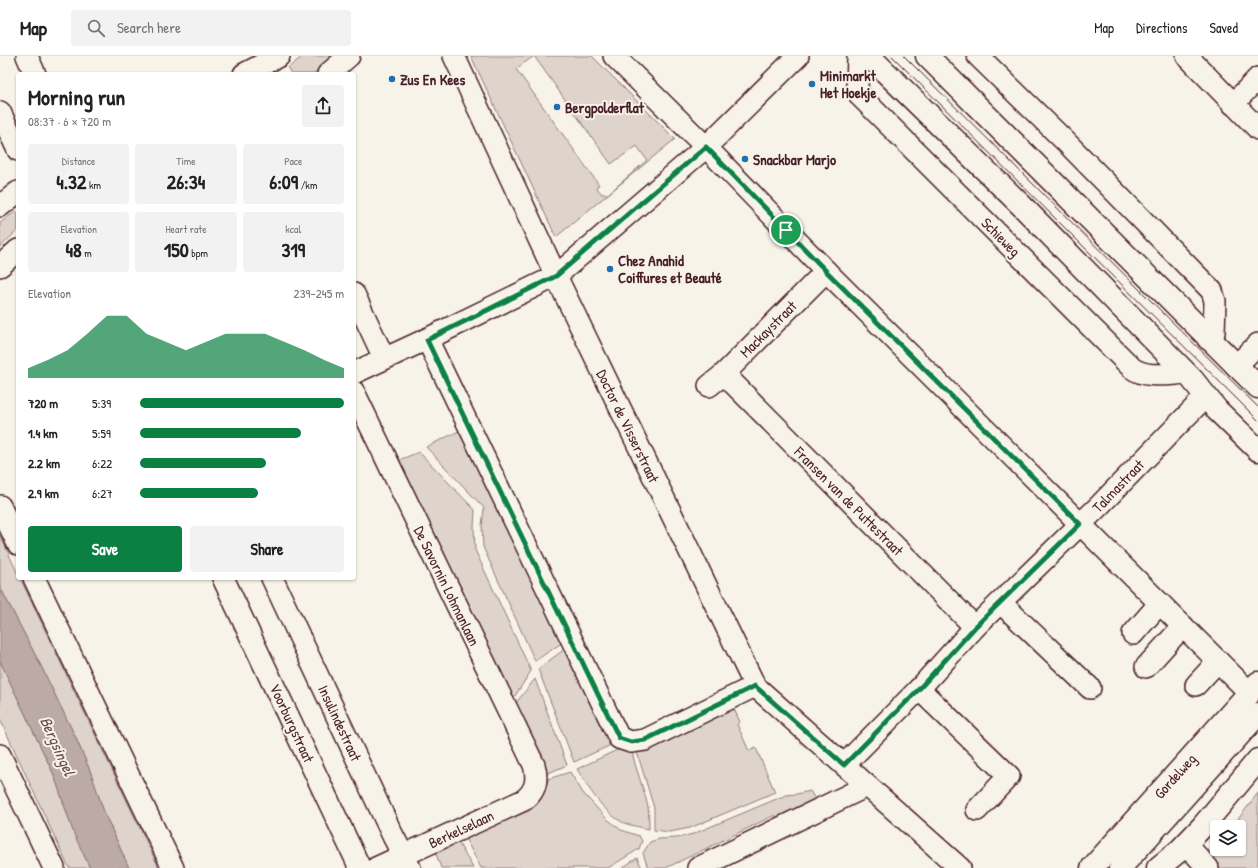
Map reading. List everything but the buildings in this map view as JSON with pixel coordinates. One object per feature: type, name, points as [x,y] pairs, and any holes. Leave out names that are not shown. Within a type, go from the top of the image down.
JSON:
[{"type":"main road","points":[[869,56],[1022,206],[1182,369],[1200,402],[1217,410],[1258,450]]},
{"type":"main road","points":[[928,56],[1211,329],[1236,366],[1258,387]]},
{"type":"main road","name":"Gordelweg","points":[[1092,868],[1254,688]]},
{"type":"main road","name":"Gordelweg","points":[[1120,868],[1258,714]]},
{"type":"main road","points":[[1135,868],[1258,732]]},
{"type":"main road","points":[[1158,868],[1186,844],[1202,827],[1258,760]]},
{"type":"street","points":[[26,56],[34,72]]},
{"type":"street","points":[[247,69],[279,56]]},
{"type":"street","points":[[330,72],[349,56]]},
{"type":"street","name":"Doctor de Visserstraat","points":[[454,56],[556,276],[755,686],[960,868]]},
{"type":"street","points":[[614,56],[706,147],[826,271],[1218,661],[1254,688]]},
{"type":"street","points":[[356,372],[384,358],[427,340],[556,276],[706,147],[798,56]]},
{"type":"street","name":"Schieweg","points":[[858,56],[857,90],[861,97],[1132,368],[1142,374],[1177,374],[1182,369]]},
{"type":"street","points":[[978,56],[1066,142],[1212,291],[1215,301],[1211,329]]},
{"type":"street","points":[[1187,56],[1258,129]]},
{"type":"street","points":[[1233,104],[1258,78]]},
{"type":"street","points":[[0,112],[16,146]]},
{"type":"street","points":[[0,206],[16,194]]},
{"type":"street","points":[[0,266],[16,252]]},
{"type":"street","name":"Mackaystraat","points":[[716,380],[826,271]]},
{"type":"street","points":[[356,298],[384,358]]},
{"type":"street","points":[[427,340],[619,738],[631,742],[645,740],[755,686]]},
{"type":"street","points":[[1236,366],[1258,344]]},
{"type":"street","name":"Fransen van de Puttestraat","points":[[716,380],[975,627]]},
{"type":"street","name":"De Savornin Lohmanlaan","points":[[356,396],[534,765],[536,781]]},
{"type":"street","name":"Talmastraat","points":[[844,765],[919,689],[975,627],[1080,524],[1200,402]]},
{"type":"street","points":[[0,506],[16,540]]},
{"type":"street","points":[[35,580],[173,868]]},
{"type":"street","name":"Voorburgstraat","points":[[224,580],[360,868]]},
{"type":"street","name":"Insulindestraat","points":[[273,580],[393,836],[407,862]]},
{"type":"street","points":[[1001,603],[1090,688]]},
{"type":"street","points":[[1133,634],[1160,603]]},
{"type":"street","points":[[1146,667],[1183,626]]},
{"type":"street","points":[[1196,685],[1218,661]]},
{"type":"street","points":[[919,689],[1008,776],[977,810]]},
{"type":"street","points":[[0,755],[54,868]]},
{"type":"street","name":"Berkelselaan","points":[[376,868],[407,862],[524,800],[533,791],[536,781]]},
{"type":"street","points":[[698,868],[867,786]]},
{"type":"street","points":[[1186,844],[1208,868]]},
{"type":"shaded area","points":[[303,56],[338,56],[316,72],[290,72],[288,68]]},
{"type":"shaded area","points":[[471,56],[534,56],[592,56],[675,139],[556,237]],"holes":[[[534,56],[611,164],[637,146],[647,160],[608,194],[602,194],[596,187],[599,185],[516,69]]]},
{"type":"shaded area","points":[[16,211],[16,232],[0,247],[0,223]]},
{"type":"shaded area","points":[[463,429],[563,642],[535,661],[483,547],[482,526],[484,508],[426,447]]},
{"type":"shaded area","points":[[419,452],[475,510],[475,550],[531,671],[513,699],[399,460]]},
{"type":"shaded area","points":[[0,535],[16,570],[16,580],[21,580],[159,868],[129,868],[104,812],[91,773],[75,736],[0,587]]},
{"type":"shaded area","points":[[566,648],[611,745],[574,762],[538,669]]},
{"type":"shaded area","points":[[0,661],[54,775],[74,834],[90,868],[69,868],[0,719]]},
{"type":"shaded area","points":[[535,679],[567,765],[546,774],[515,704]]},
{"type":"shaded area","points":[[734,709],[740,722],[737,724],[749,751],[756,748],[775,792],[690,828],[670,832],[654,830],[654,808],[637,752],[651,749]]},
{"type":"shaded area","points":[[617,750],[632,752],[648,807],[649,829],[633,826],[617,819],[603,807],[577,769]]},
{"type":"shaded area","points":[[570,772],[583,793],[606,818],[621,830],[639,836],[642,841],[639,849],[608,868],[481,868],[465,838],[534,805],[543,793],[548,779]]},
{"type":"shaded area","points":[[810,791],[815,799],[777,818],[775,815],[666,868],[648,868],[643,853],[650,842],[659,839],[677,838],[693,834],[786,795]]},
{"type":"shaded area","points":[[1258,793],[1258,864],[1255,868],[1221,868],[1209,856],[1210,855],[1210,856],[1246,856],[1246,820],[1237,820]]},
{"type":"shaded area","points":[[458,842],[473,868],[441,868],[436,854],[440,850]]},
{"type":"shaded area","points":[[637,858],[642,868],[622,868]]},
{"type":"water","name":"Bergsingel","points":[[0,587],[75,736],[91,773],[104,812],[129,868],[90,868],[74,834],[54,775],[0,661]]},
{"type":"tram line","points":[[892,56],[1258,420]]},
{"type":"tram line","points":[[904,56],[1258,407]]},
{"type":"place","name":"Zus En Kees","points":[[392,79]]},
{"type":"place","name":"Minimarkt Het Hoekje","points":[[812,84]]},
{"type":"place","name":"Bergpolderflat","points":[[557,107]]},
{"type":"place","name":"Snackbar Marjo","points":[[745,159]]},
{"type":"place","name":"Chez Anahid Coiffures et Beauté","points":[[610,269]]},
{"type":"route","points":[[706,147],[786,230],[1080,524],[975,627],[919,689],[844,765],[755,686],[645,740],[631,742],[619,738],[427,340],[482,311],[556,276],[706,147]]}]
